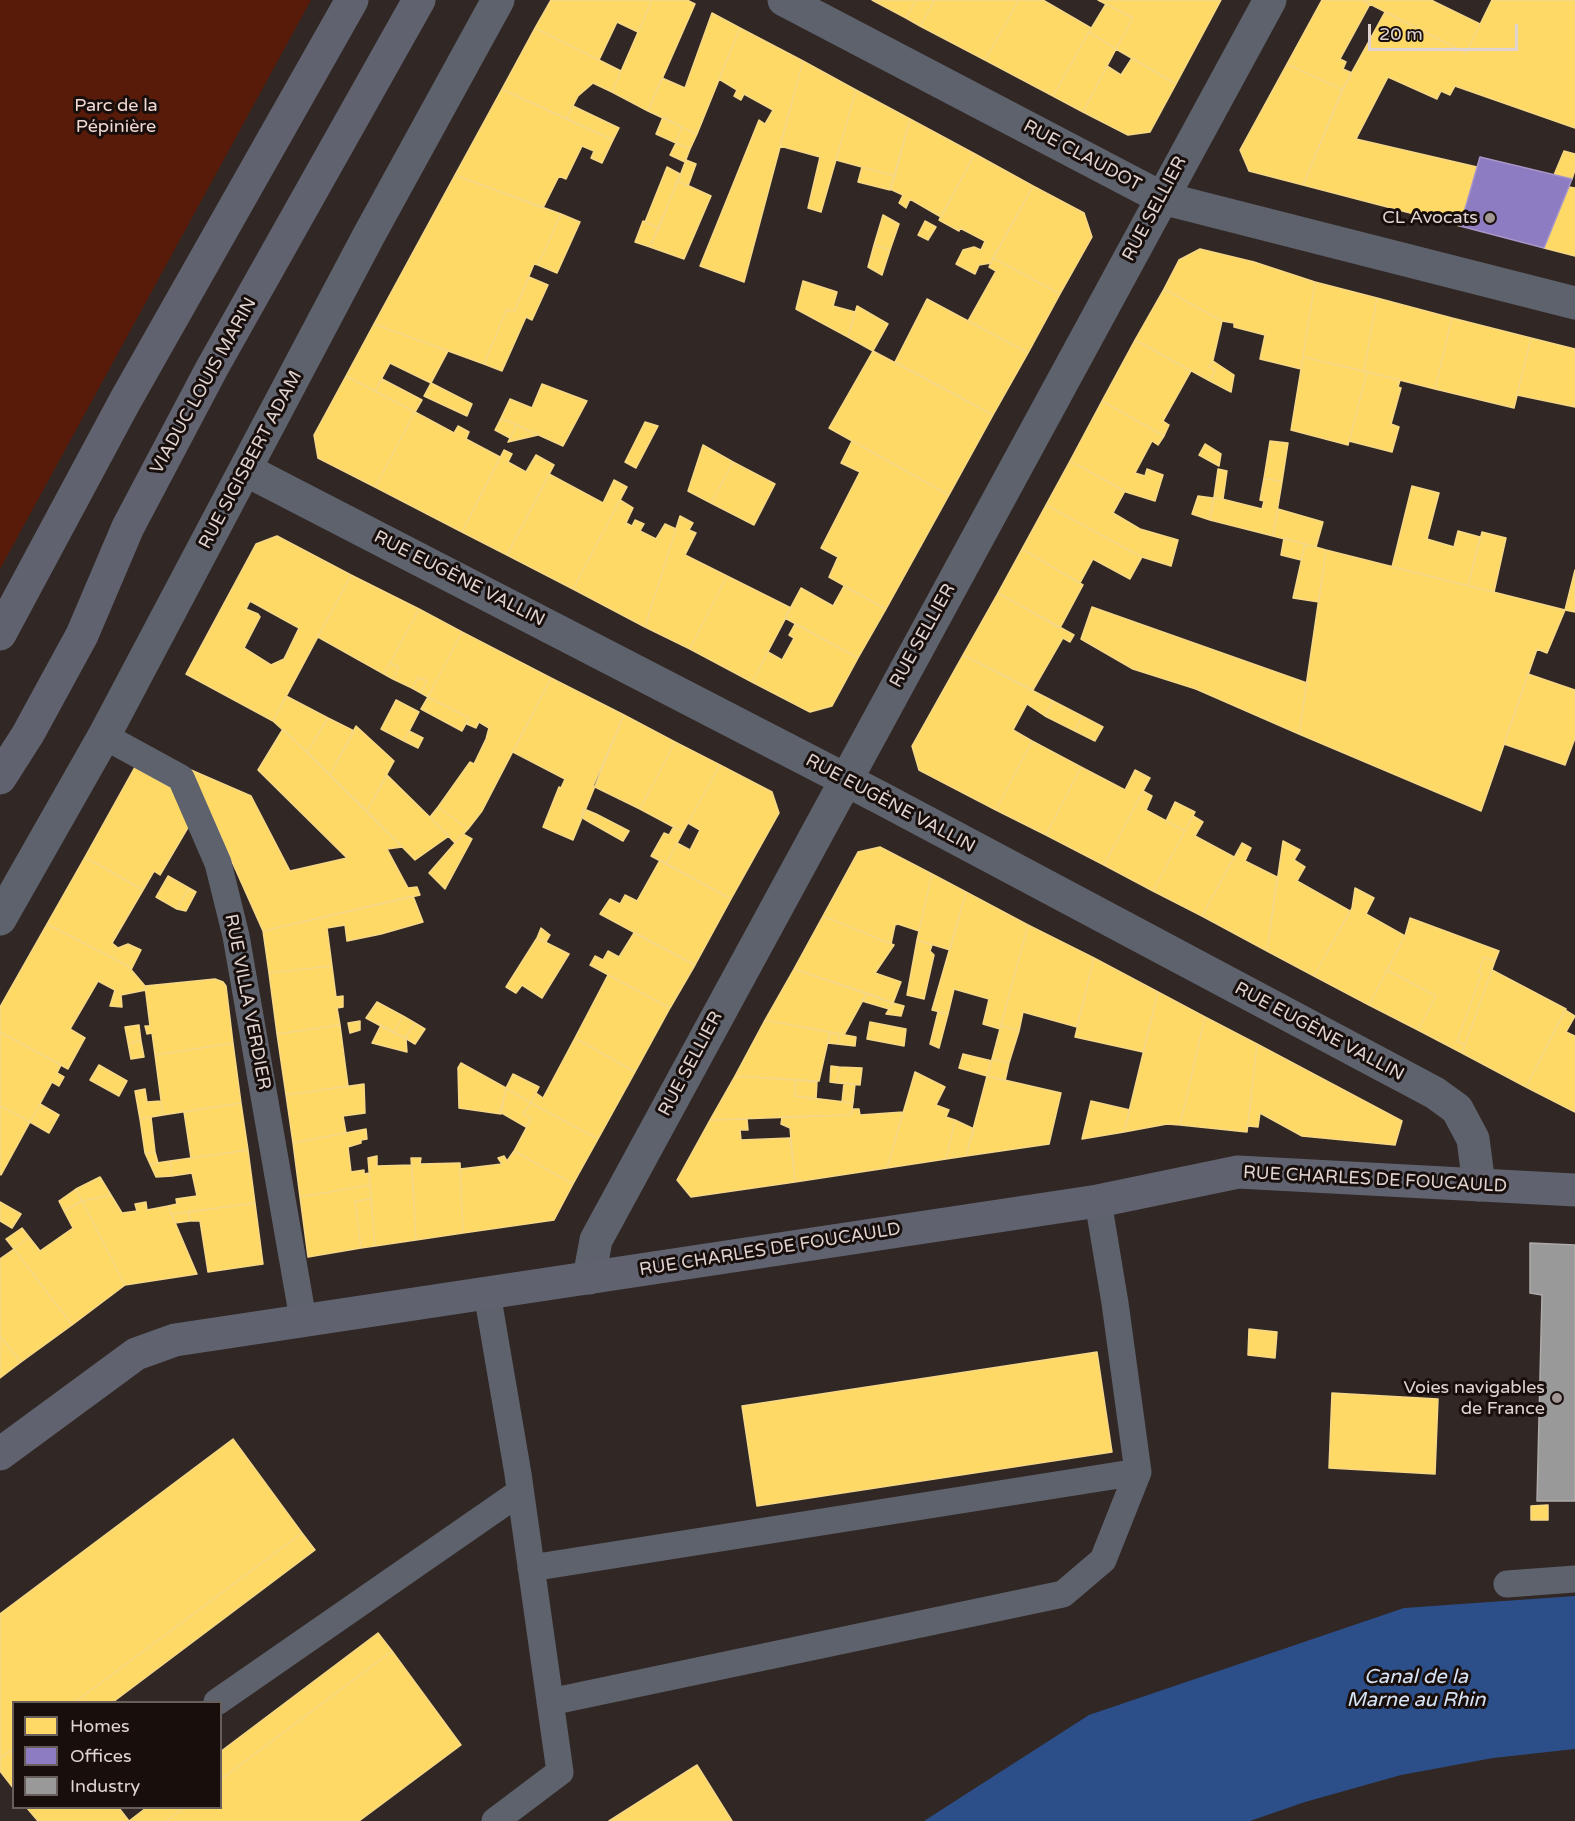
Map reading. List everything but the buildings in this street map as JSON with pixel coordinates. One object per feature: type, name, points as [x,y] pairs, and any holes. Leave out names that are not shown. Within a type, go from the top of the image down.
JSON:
[{"type":"main road","points":[[0,634],[125,401],[352,0]]},
{"type":"main road","name":"VIADUC LOUIS MARIN","points":[[0,778],[28,734],[82,635],[128,526],[212,368],[419,0]]},
{"type":"main road","name":"RUE CHARLES DE FOUCAULD","points":[[0,1454],[136,1354],[175,1340],[1098,1201],[1238,1172],[1575,1190]]},
{"type":"street","name":"RUE SIGISBERT ADAM","points":[[0,919],[104,736],[369,235],[498,0]]},
{"type":"street","name":"RUE CLAUDOT","points":[[784,0],[1162,198],[1575,303]]},
{"type":"street","name":"RUE SELLIER","points":[[589,1278],[596,1240],[1270,0]]},
{"type":"street","name":"RUE EUGÈNE VALLIN","points":[[246,470],[846,780],[1435,1093],[1457,1109],[1473,1139],[1479,1185]]},
{"type":"lane","name":"RUE VILLA VERDIER","points":[[104,736],[181,778],[218,863],[236,936],[303,1319]]},
{"type":"lane","points":[[550,1702],[1063,1594],[1103,1560],[1138,1472],[1115,1303],[1098,1201]]},
{"type":"lane","points":[[487,1293],[520,1492],[560,1772],[495,1821]]},
{"type":"lane","points":[[531,1568],[1138,1472]]},
{"type":"lane","points":[[218,1701],[520,1492]]},
{"type":"lane","points":[[1507,1584],[1575,1578]]},
{"type":"green space","name":"Parc de la Pépinière","points":[[0,0],[311,0],[0,569]]},
{"type":"water","name":"Canal de la Marne au Rhin","points":[[1575,1596],[1575,1749],[1493,1758],[1401,1775],[1305,1802],[1250,1821],[924,1821],[1089,1715],[1404,1608]]},
{"type":"place","name":"CL Avocats","points":[[1490,218]]},
{"type":"place","name":"Voies navigables de France","points":[[1557,1398]]}]
